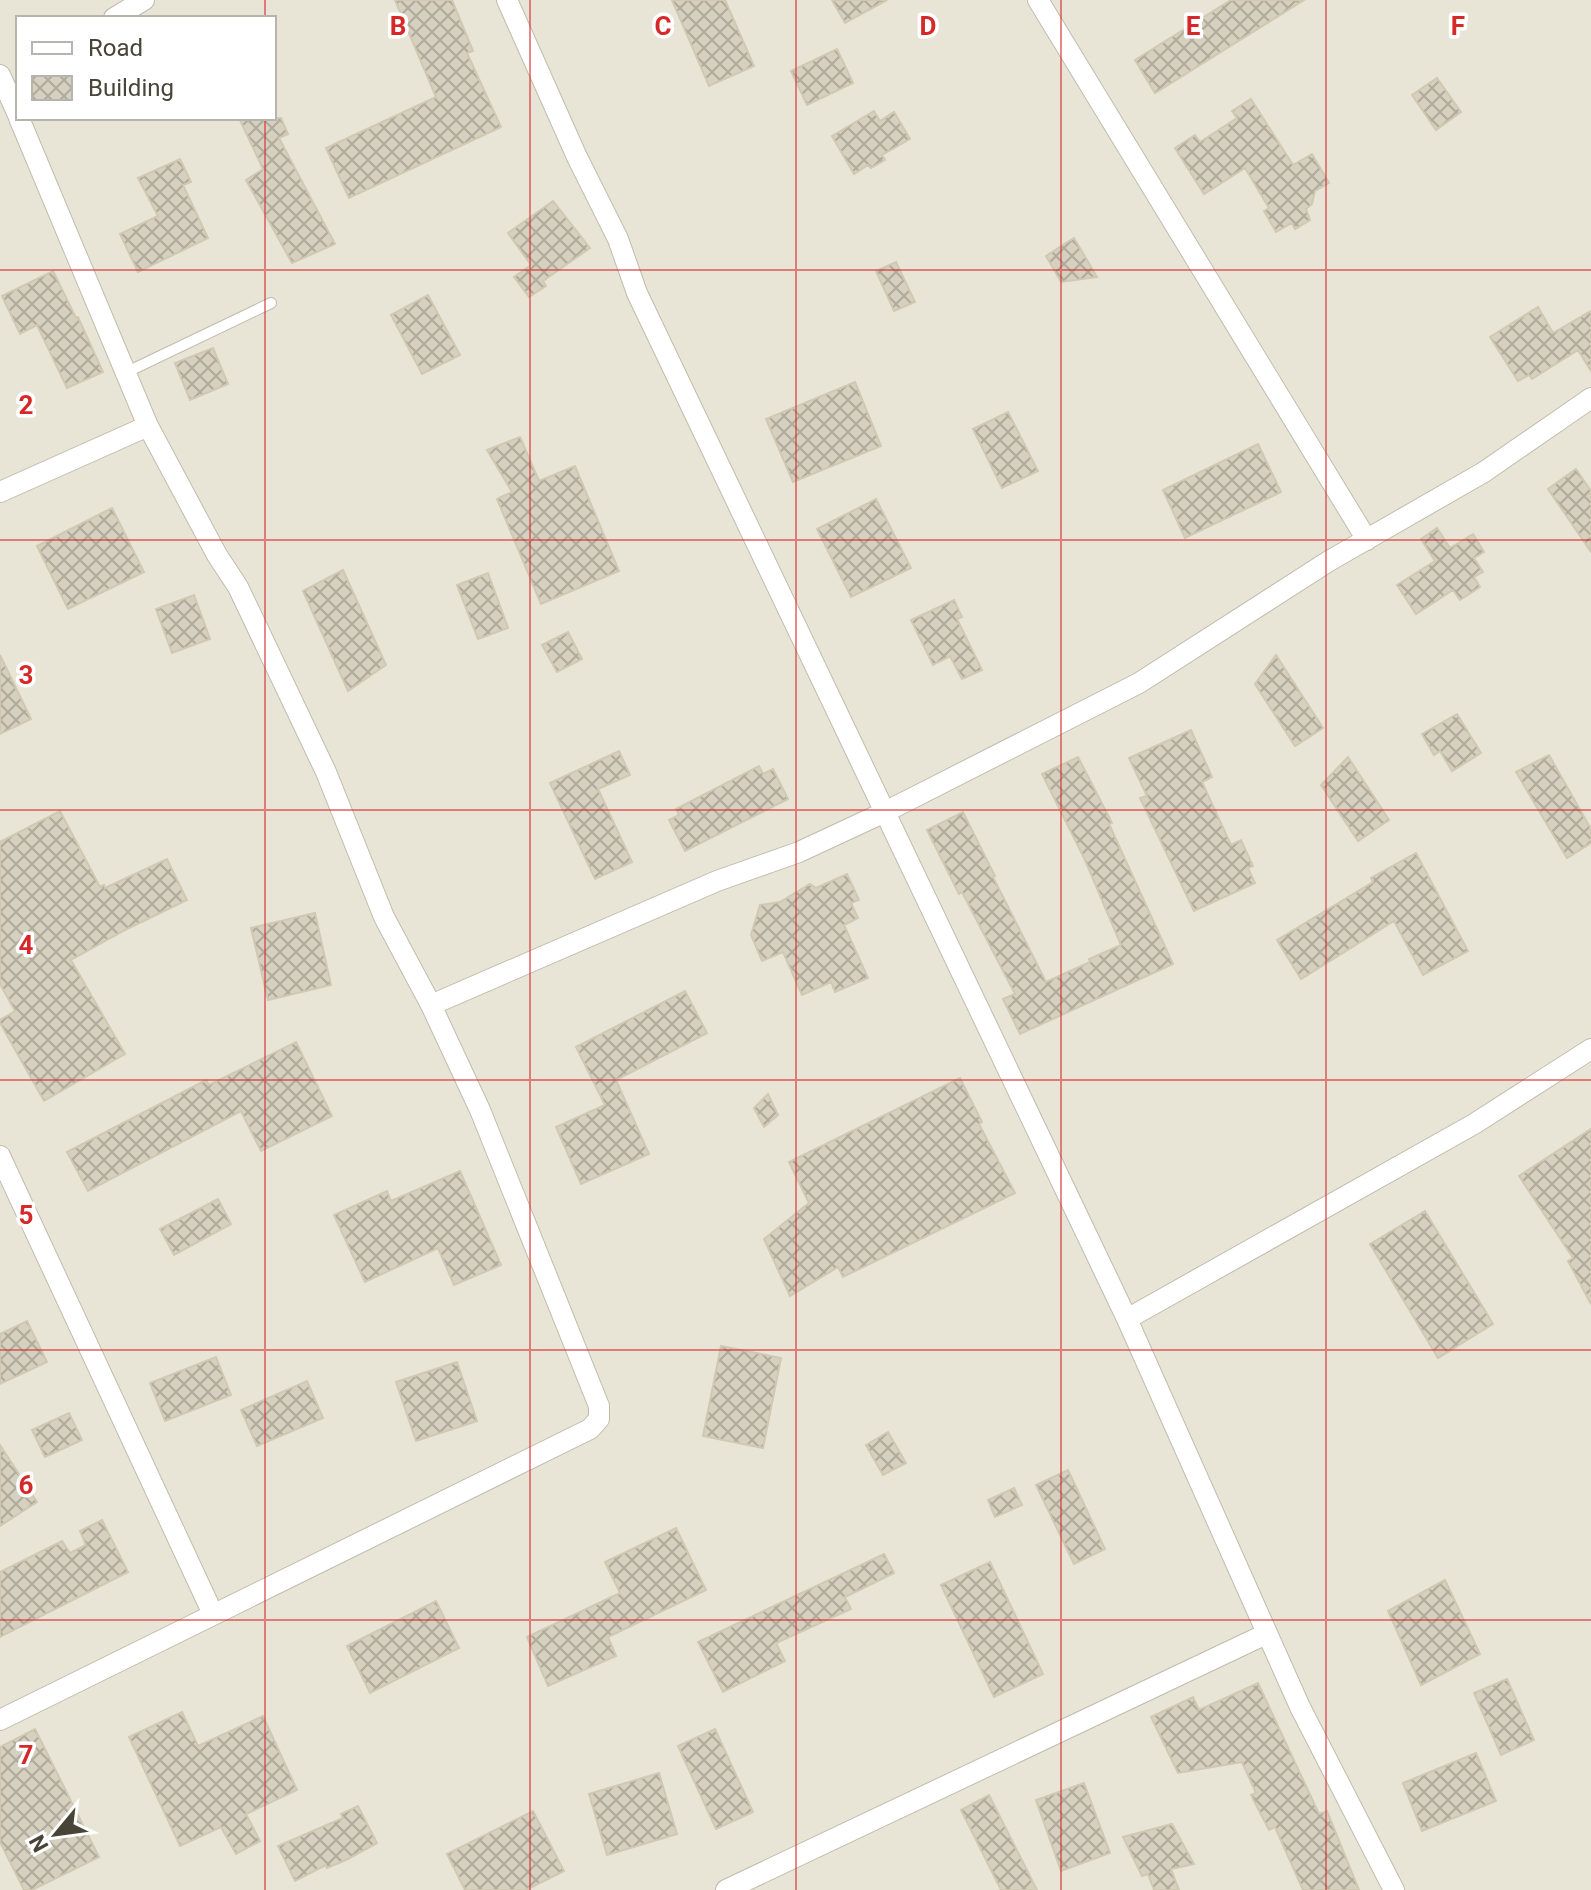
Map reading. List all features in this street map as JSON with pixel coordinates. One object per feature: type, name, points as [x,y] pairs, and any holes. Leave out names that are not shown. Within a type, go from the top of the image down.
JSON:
[{"type":"street","points":[[117,16],[144,0]]},
{"type":"street","points":[[507,0],[577,157],[618,239],[637,293],[1127,1319],[1266,1634],[1394,1890]]},
{"type":"street","points":[[1038,0],[1367,540]]},
{"type":"street","points":[[7,77],[16,106]]},
{"type":"street","points":[[0,1720],[590,1429],[599,1419],[599,1406],[480,1110],[431,1005],[384,917],[326,772],[238,587],[217,555],[148,426],[21,120]]},
{"type":"street","points":[[431,1005],[717,881],[799,852],[885,812],[1139,683],[1329,561],[1484,472],[1591,398]]},
{"type":"street","points":[[0,492],[148,426]]},
{"type":"street","points":[[1127,1319],[1474,1124],[1591,1049]]},
{"type":"street","points":[[0,1156],[213,1614]]},
{"type":"street","points":[[726,1890],[1266,1634]]},
{"type":"lane","points":[[127,372],[271,303]]},
{"type":"shaded area","points":[[0,0],[1591,0],[1591,1890],[0,1890]]},
{"type":"building","points":[[395,0],[452,0],[473,51],[467,53],[501,127],[349,198],[326,148],[436,97]]},
{"type":"building","points":[[672,0],[725,0],[754,66],[709,86]]},
{"type":"building","points":[[832,0],[887,0],[845,23]]},
{"type":"building","points":[[1231,0],[1304,0],[1155,93],[1135,60]]},
{"type":"building","points":[[837,49],[853,83],[807,105],[791,71]]},
{"type":"building","points":[[1437,78],[1461,112],[1436,130],[1412,95]]},
{"type":"building","points":[[1251,99],[1293,165],[1312,154],[1329,183],[1315,191],[1312,204],[1306,209],[1310,220],[1295,229],[1292,223],[1276,232],[1264,211],[1269,208],[1245,168],[1204,194],[1175,148],[1195,135],[1200,142],[1237,118],[1232,111]]},
{"type":"building","points":[[874,111],[880,121],[894,112],[910,139],[882,155],[885,160],[871,168],[868,165],[854,174],[832,136]]},
{"type":"building","points":[[281,118],[288,134],[279,138],[335,244],[292,263],[246,180],[263,169],[240,120]]},
{"type":"building","points":[[180,159],[191,182],[183,185],[208,238],[138,272],[120,234],[158,216],[138,178]]},
{"type":"building","points":[[553,201],[590,248],[543,281],[546,286],[529,297],[514,277],[531,265],[508,233]]},
{"type":"building","points":[[1074,238],[1097,277],[1061,282],[1046,256]]},
{"type":"building","points":[[896,262],[915,302],[894,311],[876,271]]},
{"type":"building","points":[[53,271],[103,372],[67,388],[37,325],[20,334],[2,296]]},
{"type":"building","points":[[428,295],[460,355],[422,374],[391,315]]},
{"type":"building","points":[[1538,307],[1553,333],[1591,311],[1591,371],[1578,350],[1532,379],[1529,375],[1518,381],[1490,337]]},
{"type":"building","points":[[213,348],[228,384],[190,400],[175,363]]},
{"type":"building","points":[[855,382],[881,446],[793,482],[766,419]]},
{"type":"building","points":[[1008,412],[1038,471],[1002,488],[973,429]]},
{"type":"building","points":[[520,437],[539,481],[575,466],[619,571],[541,604],[497,499],[512,492],[487,450]]},
{"type":"building","points":[[1258,444],[1281,492],[1185,538],[1163,490]]},
{"type":"building","points":[[1576,469],[1591,491],[1591,552],[1548,489]]},
{"type":"building","points":[[876,499],[911,568],[851,597],[817,529]]},
{"type":"building","points":[[112,508],[144,572],[68,609],[37,546]]},
{"type":"building","points":[[1437,528],[1450,548],[1473,534],[1484,552],[1474,558],[1483,572],[1474,577],[1480,587],[1460,600],[1453,590],[1416,614],[1397,585],[1435,561],[1421,539]]},
{"type":"building","points":[[343,570],[386,665],[348,691],[303,591]]},
{"type":"building","points":[[488,573],[508,628],[478,639],[457,585]]},
{"type":"building","points":[[194,595],[210,639],[172,653],[156,609]]},
{"type":"building","points":[[954,600],[962,617],[957,619],[982,670],[962,679],[950,656],[933,665],[911,620]]},
{"type":"building","points":[[568,632],[582,659],[557,672],[542,645]]},
{"type":"building","points":[[0,655],[31,719],[0,734]]},
{"type":"building","points":[[1276,655],[1323,728],[1295,746],[1255,684]]},
{"type":"building","points":[[1457,714],[1481,753],[1452,771],[1440,751],[1434,755],[1422,734]]},
{"type":"building","points":[[1191,730],[1212,777],[1202,782],[1231,845],[1241,840],[1253,866],[1248,868],[1255,883],[1194,911],[1140,798],[1147,796],[1129,758]]},
{"type":"building","points":[[619,751],[630,775],[598,789],[632,862],[595,879],[550,783]]},
{"type":"building","points":[[1549,755],[1591,829],[1591,843],[1567,858],[1516,772]]},
{"type":"building","points":[[1078,757],[1112,823],[1109,824],[1173,964],[1020,1034],[1003,999],[1015,994],[927,830],[963,812],[1046,982],[1090,962],[1089,959],[1121,945],[1085,860],[1042,774]]},
{"type":"building","points":[[1348,757],[1389,820],[1358,841],[1321,785]]},
{"type":"building","points":[[759,766],[763,774],[773,769],[788,799],[685,851],[669,820],[679,815],[676,809]]},
{"type":"building","points":[[60,811],[100,887],[104,885],[105,888],[167,859],[187,900],[71,960],[125,1054],[44,1101],[0,1023],[15,1011],[0,984],[0,842]]},
{"type":"building","points":[[1416,853],[1468,951],[1423,975],[1394,921],[1301,979],[1277,940],[1373,882],[1371,878]]},
{"type":"building","points":[[847,874],[859,900],[851,903],[858,918],[844,925],[868,978],[835,992],[831,982],[802,995],[783,952],[762,961],[751,935],[760,905],[780,902],[810,884],[816,888]]},
{"type":"building","points":[[315,913],[331,985],[268,1000],[251,928]]},
{"type":"building","points":[[685,991],[707,1033],[616,1080],[649,1154],[581,1184],[556,1127],[605,1105],[576,1047]]},
{"type":"building","points":[[296,1042],[332,1116],[261,1151],[241,1111],[88,1191],[67,1152],[206,1080],[209,1085]]},
{"type":"building","points":[[960,1078],[982,1122],[979,1124],[1015,1193],[843,1277],[838,1267],[790,1296],[764,1239],[809,1203],[789,1162]]},
{"type":"building","points":[[768,1094],[778,1115],[764,1127],[754,1108]]},
{"type":"building","points":[[1591,1129],[1591,1304],[1568,1261],[1573,1258],[1519,1176]]},
{"type":"building","points":[[460,1171],[501,1265],[454,1285],[438,1248],[365,1282],[334,1215],[387,1191],[391,1201]]},
{"type":"building","points":[[218,1199],[231,1224],[174,1255],[160,1229]]},
{"type":"building","points":[[1425,1211],[1493,1324],[1438,1358],[1370,1244]]},
{"type":"building","points":[[27,1321],[47,1362],[0,1384],[0,1334]]},
{"type":"building","points":[[721,1346],[781,1358],[763,1448],[703,1436]]},
{"type":"building","points":[[216,1357],[231,1395],[165,1421],[150,1383]]},
{"type":"building","points":[[457,1362],[477,1421],[416,1441],[396,1382]]},
{"type":"building","points":[[307,1381],[323,1418],[257,1446],[241,1410]]},
{"type":"building","points":[[69,1413],[82,1440],[45,1457],[32,1430]]},
{"type":"building","points":[[888,1432],[906,1463],[883,1475],[866,1445]]},
{"type":"building","points":[[0,1445],[37,1502],[0,1526]]},
{"type":"building","points":[[1068,1470],[1105,1549],[1074,1564],[1036,1485]]},
{"type":"building","points":[[1014,1488],[1022,1505],[995,1517],[988,1500]]},
{"type":"building","points":[[102,1520],[128,1572],[0,1637],[0,1572],[62,1541],[70,1553],[86,1545],[80,1531]]},
{"type":"building","points":[[676,1528],[706,1590],[608,1637],[616,1656],[548,1686],[527,1637],[620,1593],[605,1562]]},
{"type":"building","points":[[884,1554],[894,1573],[845,1597],[851,1609],[776,1643],[785,1661],[723,1692],[698,1642]]},
{"type":"building","points":[[990,1562],[1043,1674],[994,1697],[941,1585]]},
{"type":"building","points":[[1445,1580],[1480,1654],[1421,1685],[1388,1611]]},
{"type":"building","points":[[436,1601],[459,1648],[370,1693],[347,1646]]},
{"type":"building","points":[[1507,1679],[1534,1740],[1501,1755],[1474,1693]]},
{"type":"building","points":[[1258,1683],[1319,1814],[1327,1811],[1359,1890],[1303,1890],[1275,1827],[1269,1830],[1251,1795],[1256,1793],[1242,1762],[1178,1773],[1151,1717],[1193,1697],[1199,1710]]},
{"type":"building","points":[[182,1712],[198,1746],[263,1716],[297,1790],[246,1814],[260,1841],[236,1854],[221,1827],[180,1846],[129,1737]]},
{"type":"building","points":[[35,1729],[99,1857],[32,1890],[24,1890],[0,1842],[0,1747]]},
{"type":"building","points":[[715,1729],[753,1812],[716,1829],[678,1746]]},
{"type":"building","points":[[1476,1753],[1496,1801],[1422,1831],[1403,1783]]},
{"type":"building","points":[[659,1773],[677,1834],[607,1855],[589,1794]]},
{"type":"building","points":[[1084,1783],[1110,1853],[1061,1871],[1036,1800]]},
{"type":"building","points":[[989,1795],[1037,1890],[1001,1890],[961,1810]]},
{"type":"building","points":[[358,1806],[377,1843],[295,1881],[278,1846],[343,1818],[341,1814]]},
{"type":"building","points":[[533,1811],[564,1871],[526,1890],[465,1890],[447,1854]]},
{"type":"building","points":[[1172,1824],[1194,1864],[1171,1869],[1179,1890],[1154,1890],[1148,1874],[1142,1876],[1123,1837]]}]
